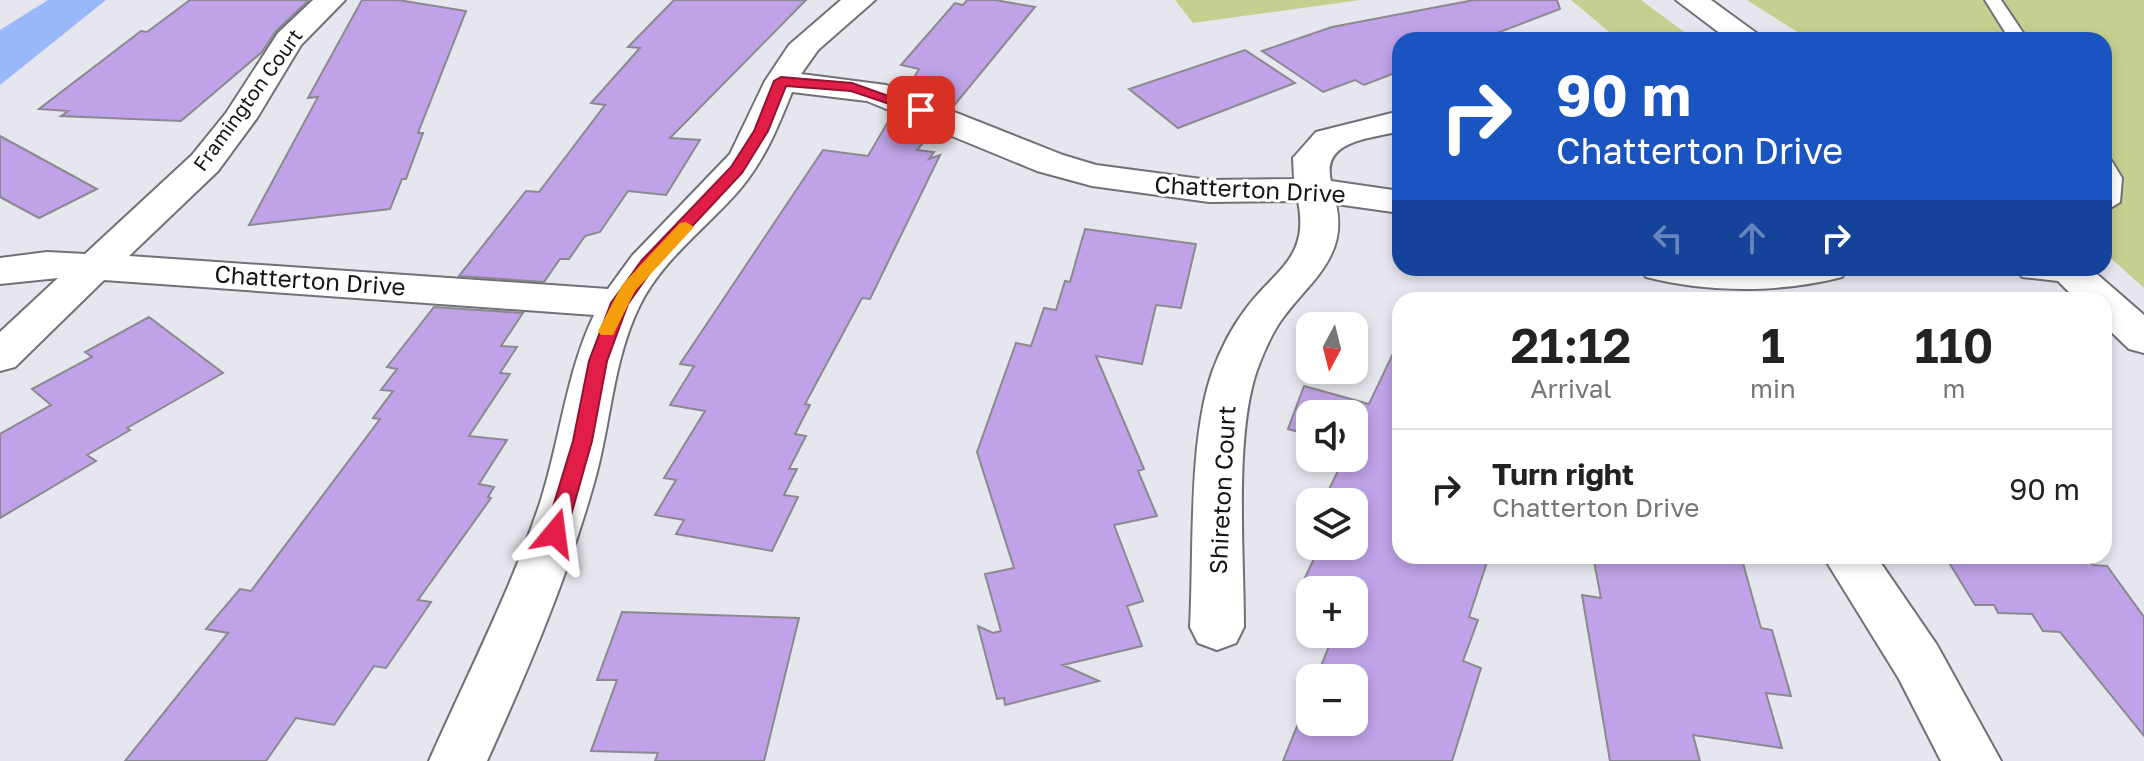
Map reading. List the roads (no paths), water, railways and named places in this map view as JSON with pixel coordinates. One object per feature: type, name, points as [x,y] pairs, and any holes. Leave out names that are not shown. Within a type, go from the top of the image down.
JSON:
[{"type":"street","name":"Framington Court","points":[[0,356],[205,163],[240,118],[289,40],[330,0]]},
{"type":"street","points":[[458,761],[521,623],[555,533],[583,441],[598,361],[620,303],[648,263],[737,169],[761,131],[781,81],[806,45],[860,0]]},
{"type":"street","points":[[1691,0],[1738,32]]},
{"type":"street","name":"Chatterton Drive","points":[[781,81],[874,92],[1040,160],[1092,175],[1209,191],[1315,190],[1392,201]]},
{"type":"street","name":"Shireton Court","points":[[1217,627],[1222,423],[1229,385],[1260,319],[1311,260],[1322,229],[1310,162],[1324,143],[1392,123]]},
{"type":"street","name":"Chatterton Drive","points":[[0,271],[47,265],[98,267],[620,303]]},
{"type":"street","points":[[2075,276],[2094,292]]},
{"type":"street","points":[[2112,309],[2144,339]]},
{"type":"street","points":[[1853,564],[1918,662],[1972,761]]},
{"type":"lane","points":[[1993,0],[2014,32]]},
{"type":"water","points":[[48,0],[106,0],[0,85],[0,30]]}]
